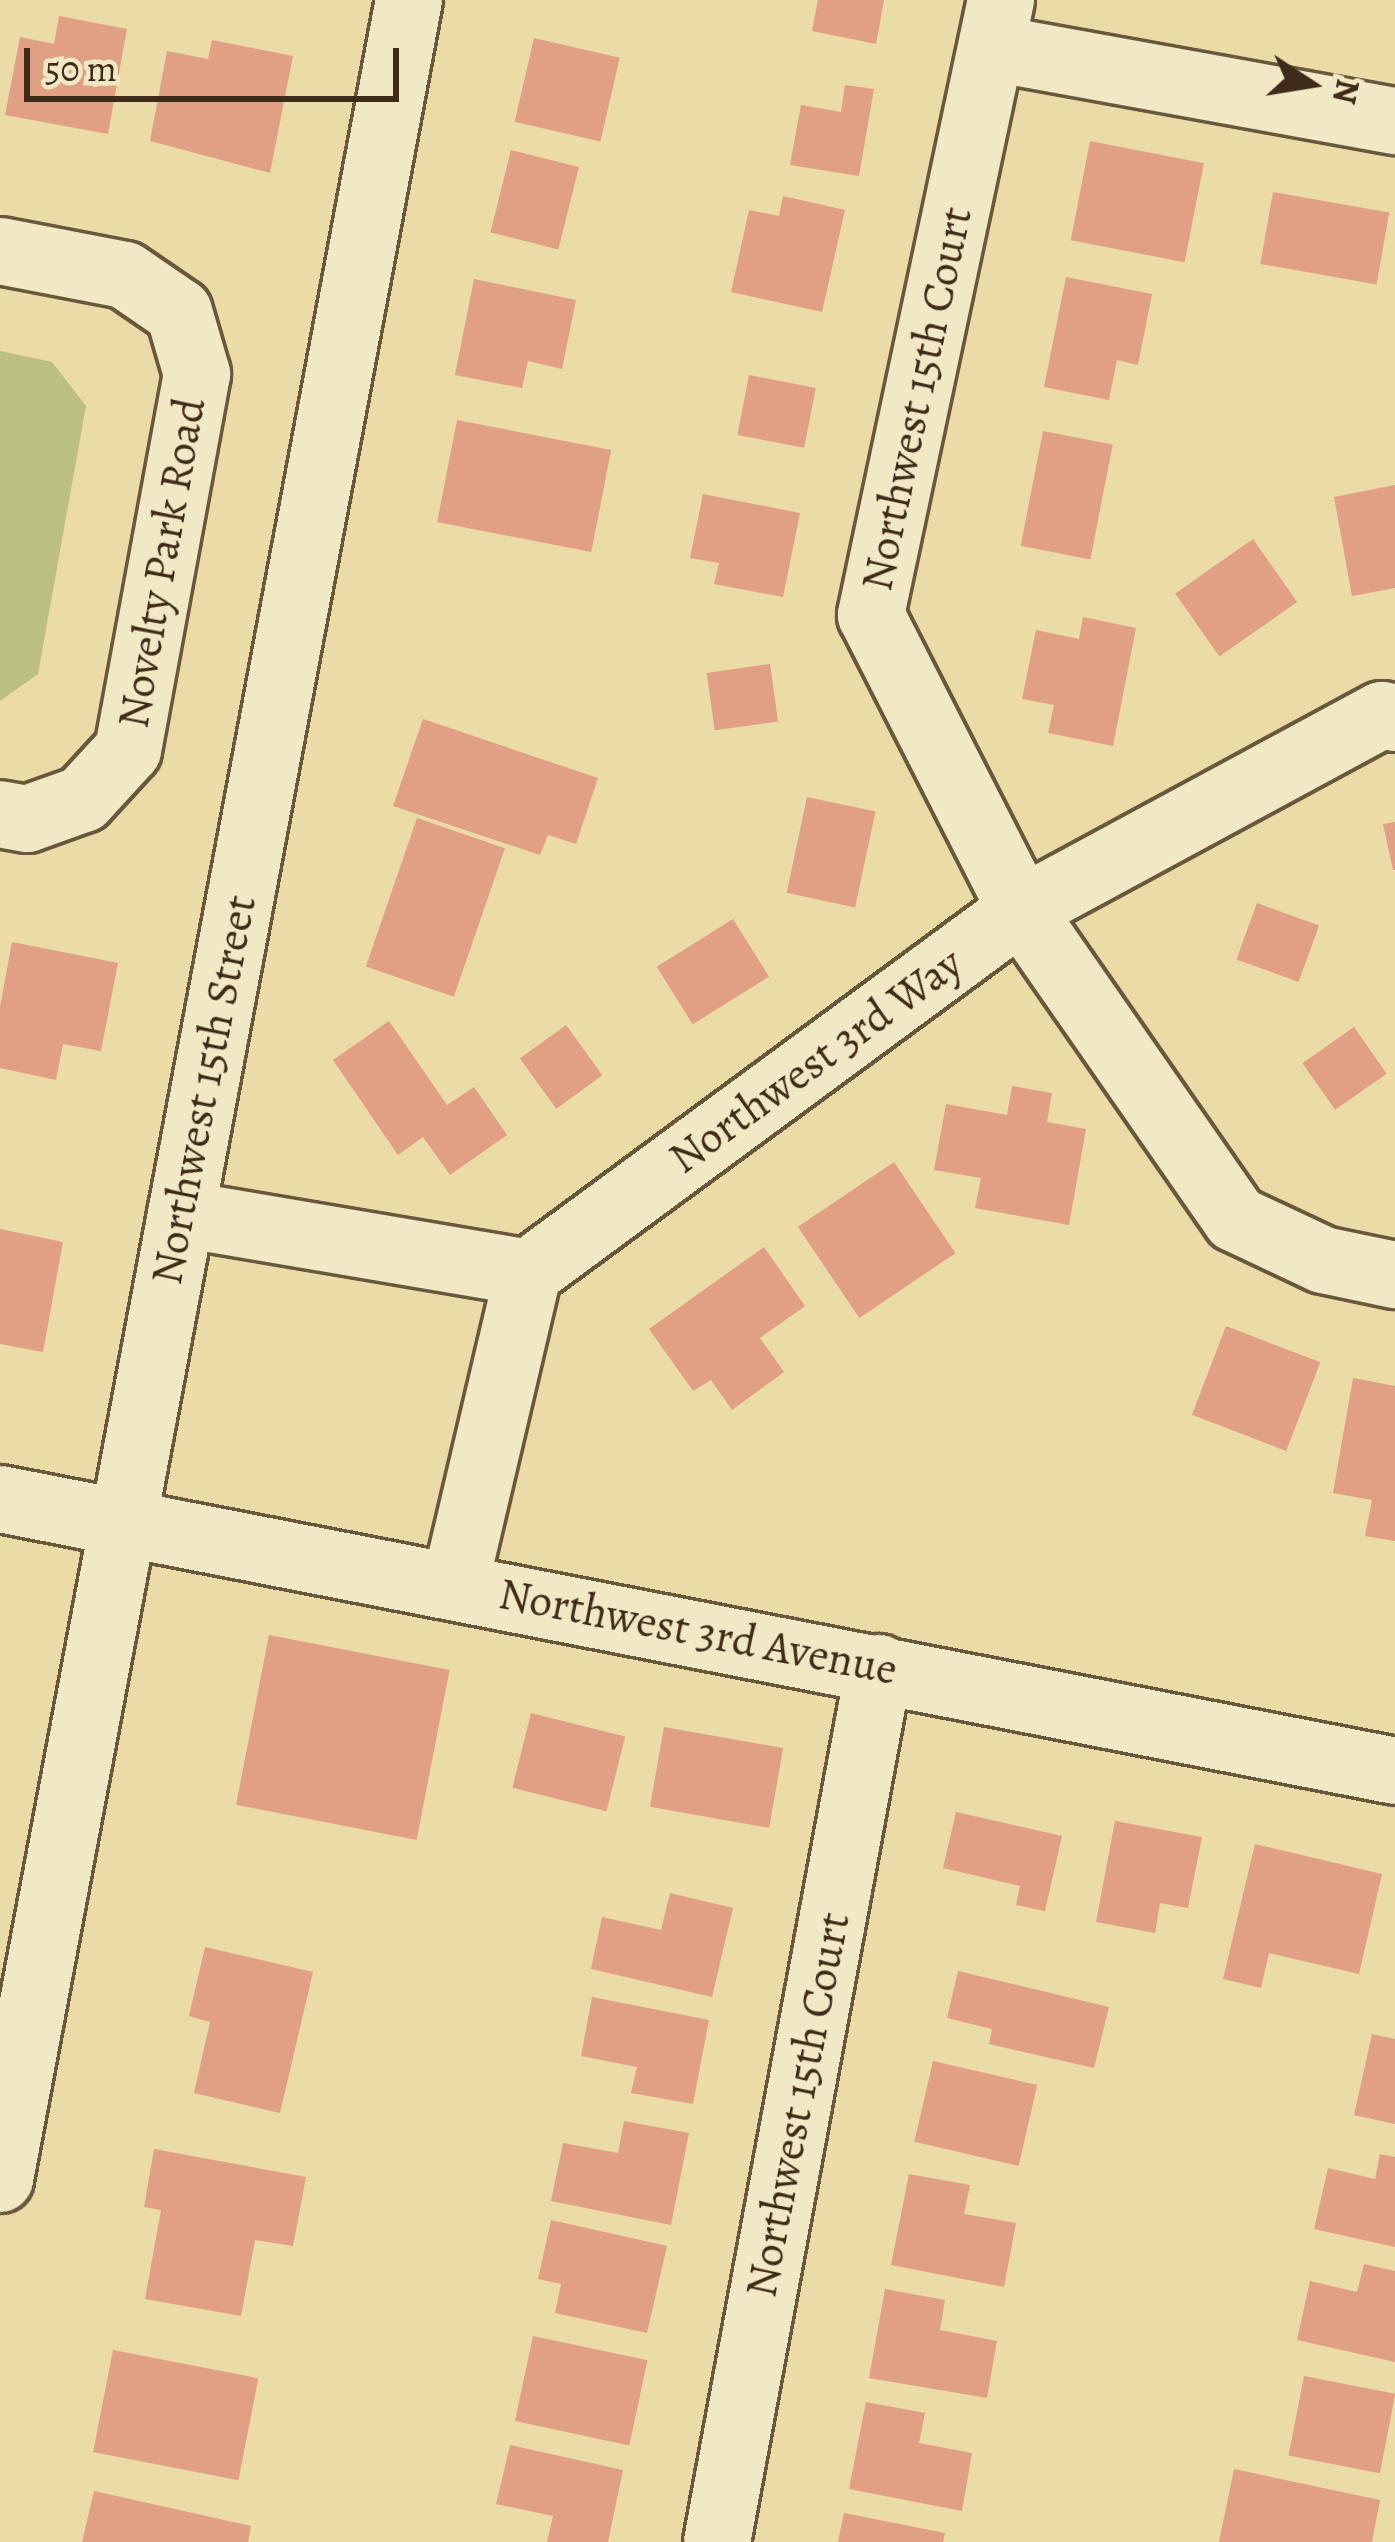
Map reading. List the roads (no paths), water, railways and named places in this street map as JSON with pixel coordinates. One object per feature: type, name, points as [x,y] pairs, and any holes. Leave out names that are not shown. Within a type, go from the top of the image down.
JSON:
[{"type":"street","name":"Northwest 15th Street","points":[[0,2180],[409,0]]},
{"type":"street","points":[[996,24],[1395,121]]},
{"type":"street","name":"Northwest 15th Court","points":[[996,24],[872,615],[1021,910],[1236,1220],[1324,1260],[1395,1275]]},
{"type":"street","name":"Novelty Park Road","points":[[0,251],[125,275],[178,313],[197,374],[128,750],[83,799],[27,819],[0,814]]},
{"type":"street","name":"Northwest 3rd Way","points":[[528,1274],[1021,910],[1382,716],[1395,718]]},
{"type":"street","points":[[181,1214],[528,1274],[455,1585]]},
{"type":"street","name":"Northwest 3rd Avenue","points":[[0,1499],[1395,1771]]},
{"type":"street","name":"Northwest 15th Court","points":[[717,2542],[879,1668]]}]
